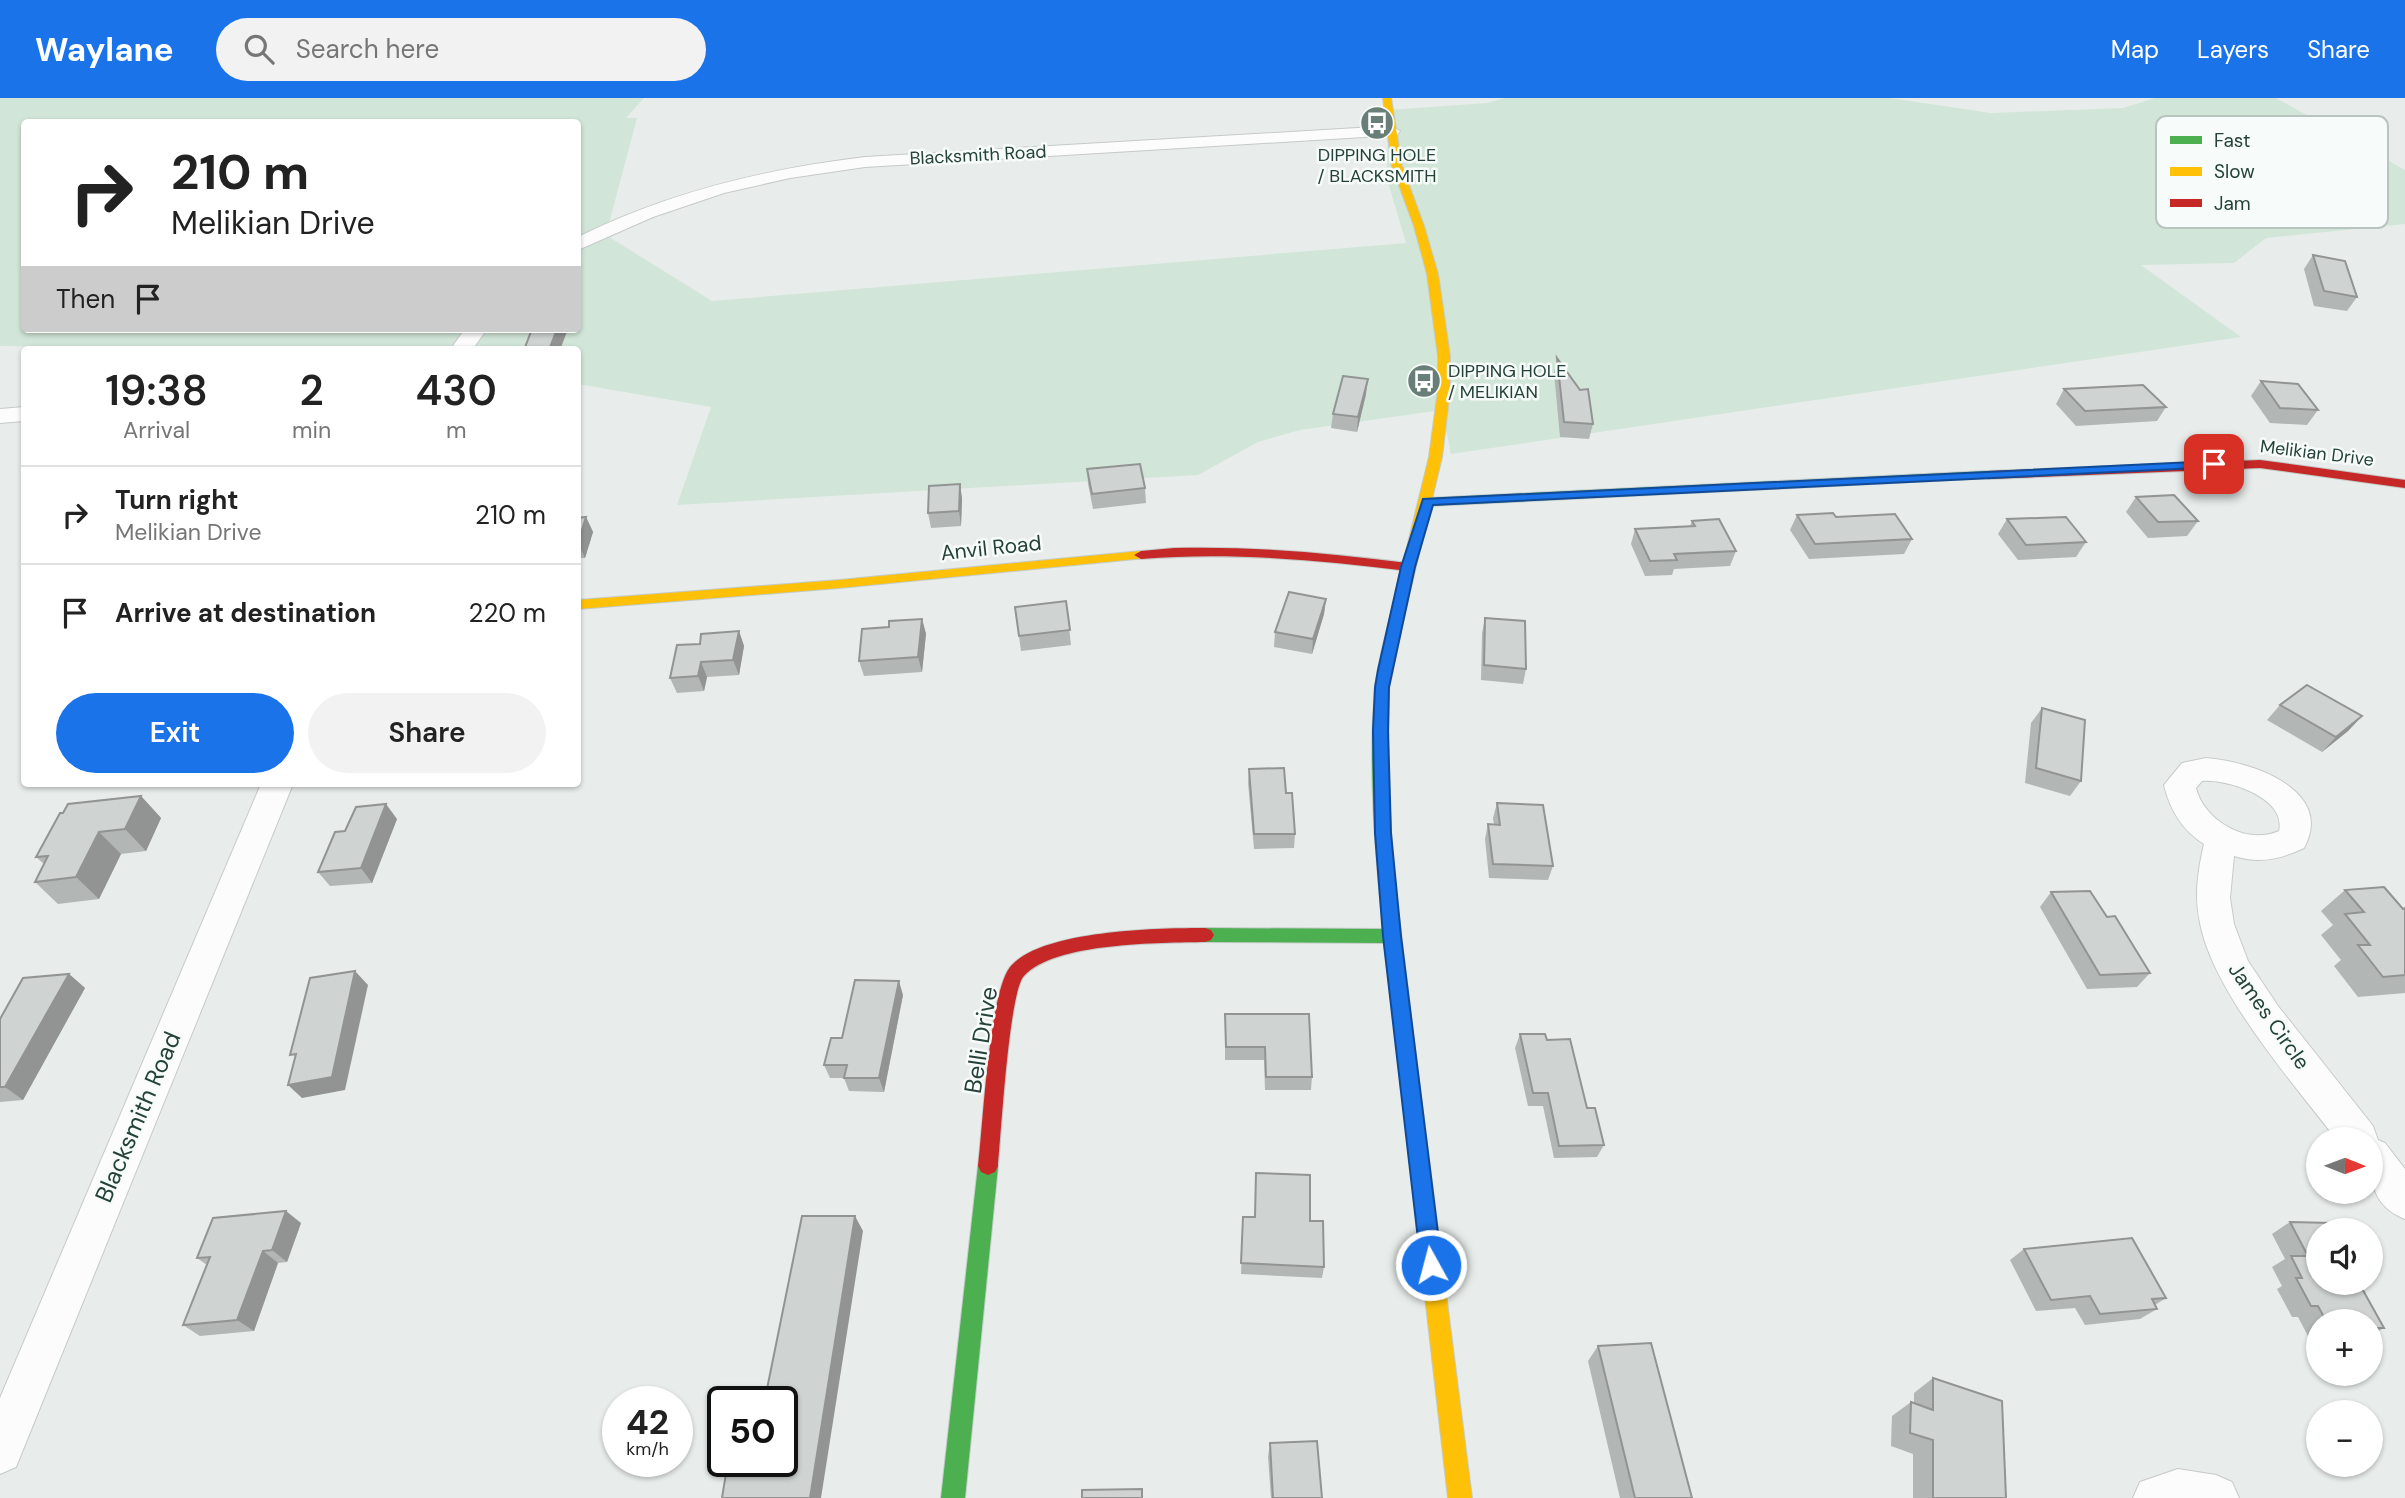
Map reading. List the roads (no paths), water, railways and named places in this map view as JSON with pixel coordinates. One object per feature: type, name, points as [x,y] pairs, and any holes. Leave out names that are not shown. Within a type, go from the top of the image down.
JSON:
[{"type":"street","points":[[1387,98],[1398,167],[1428,257],[1441,318],[1444,356],[1441,433],[1428,502],[1408,567],[1382,687],[1383,833],[1392,936],[1460,1498]]},
{"type":"street","name":"Blacksmith Road","points":[[581,243],[661,205],[706,190],[804,168],[865,162],[1391,131]]},
{"type":"street","points":[[0,416],[21,414]]},
{"type":"street","name":"Melikian Drive","points":[[1428,502],[2201,464],[2260,464],[2405,484]]},
{"type":"street","name":"Anvil Road","points":[[581,605],[853,583],[1192,550],[1331,557],[1408,567]]},
{"type":"street","name":"Blacksmith Road","points":[[0,1451],[276,787]]},
{"type":"street","name":"James Circle","points":[[2222,838],[2212,889],[2219,933],[2229,961],[2252,999],[2350,1127]]},
{"type":"street","name":"Belli Drive","points":[[953,1498],[999,1056],[1007,996],[1019,968],[1045,951],[1100,941],[1228,933],[1392,936]]},
{"type":"street","points":[[2384,1173],[2405,1200]]},
{"type":"street","points":[[2156,1498],[2178,1492],[2216,1498]]},
{"type":"place","name":"DIPPING HOLE / BLACKSMITH","points":[[1377,123]]},
{"type":"place","name":"DIPPING HOLE / MELIKIAN","points":[[1424,381]]}]
